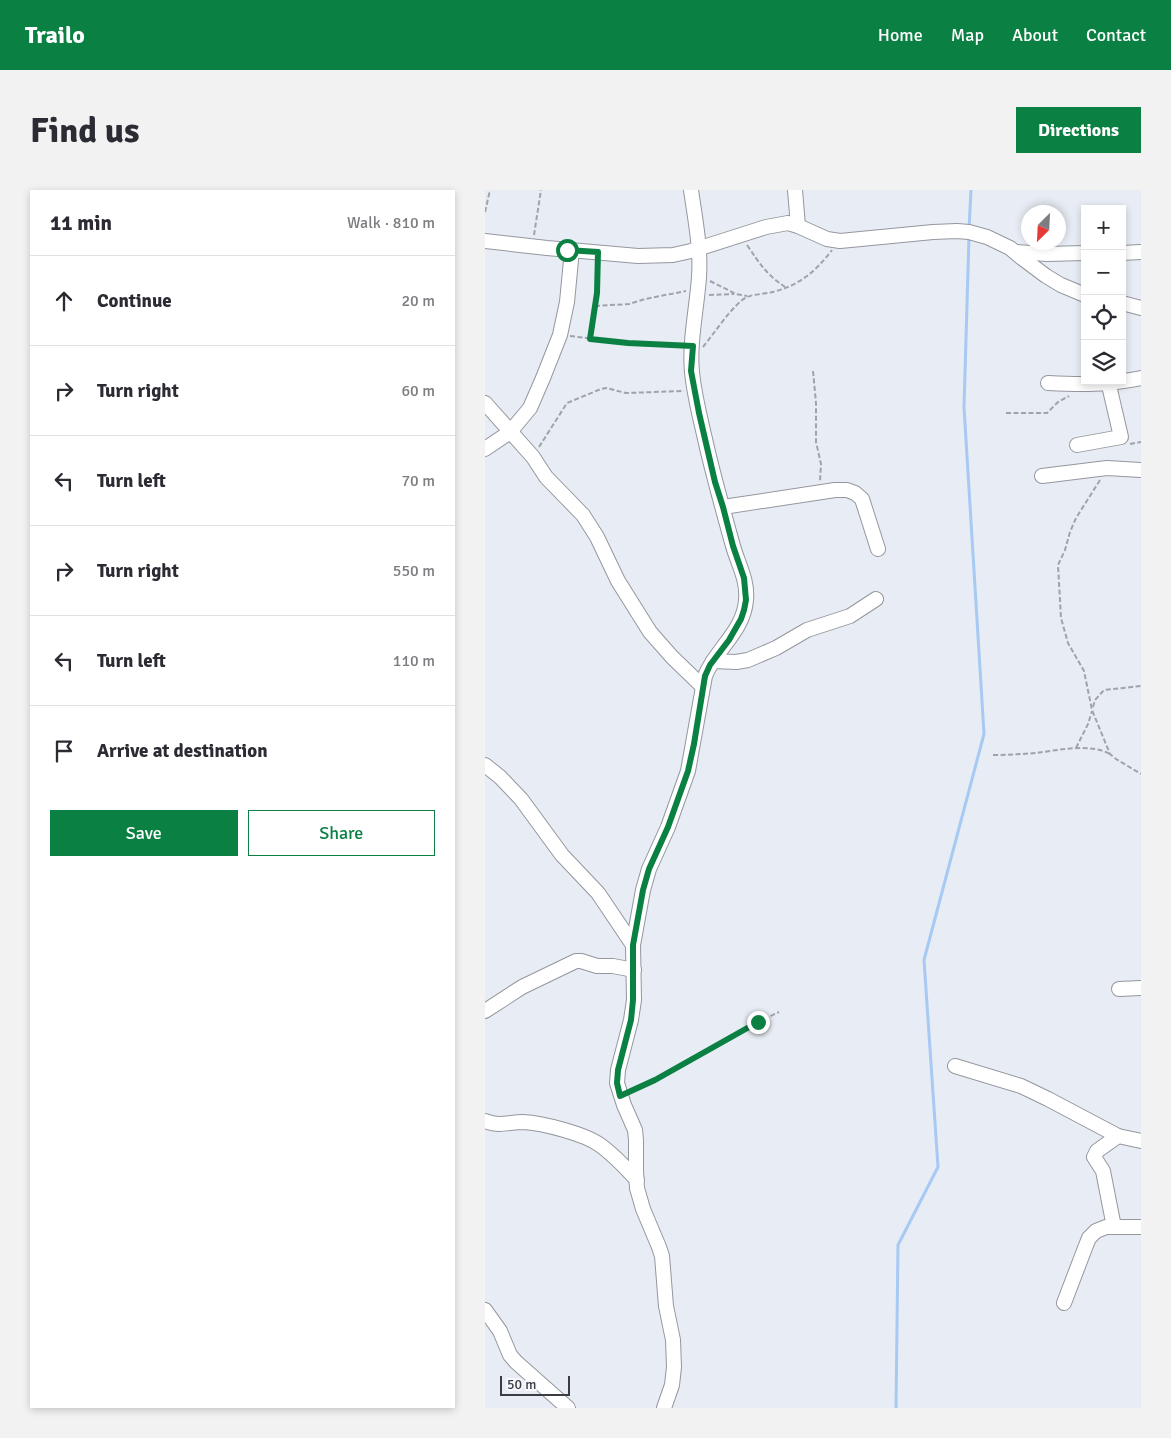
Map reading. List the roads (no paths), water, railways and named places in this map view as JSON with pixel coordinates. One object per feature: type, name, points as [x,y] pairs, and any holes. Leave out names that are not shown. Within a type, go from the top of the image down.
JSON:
[{"type":"street","points":[[664,1408],[672,1385],[675,1367],[673,1340],[666,1306],[662,1256],[643,1209],[637,1188],[635,1130],[620,1096],[617,1083],[618,1070],[631,1020],[633,945],[643,890],[649,869],[668,827],[688,771],[694,744],[702,686],[708,669],[729,640],[741,619],[746,600],[744,578],[715,482],[691,371],[698,286],[698,248],[691,190]]},
{"type":"street","points":[[795,190],[798,226]]},
{"type":"street","points":[[485,241],[638,256],[658,256],[682,253],[766,227],[788,223],[827,239],[840,241],[957,231],[969,232],[1004,244],[1046,276],[1081,293]]},
{"type":"street","points":[[485,449],[510,432],[530,408],[560,335],[567,302],[572,250]]},
{"type":"street","points":[[1015,252],[1081,254]]},
{"type":"street","points":[[1126,253],[1141,252]]},
{"type":"street","points":[[1126,304],[1141,308]]},
{"type":"street","points":[[1126,380],[1141,378]]},
{"type":"street","points":[[1048,383],[1081,385]]},
{"type":"street","points":[[1077,445],[1121,437],[1108,385]]},
{"type":"street","points":[[485,404],[533,457],[546,477],[583,515],[597,537],[618,581],[650,632],[702,686]]},
{"type":"street","points":[[1043,476],[1109,468],[1141,470]]},
{"type":"street","points":[[723,507],[847,490],[855,493],[862,499],[879,549]]},
{"type":"street","points":[[713,661],[736,662],[748,660],[776,648],[807,630],[849,616],[876,599]]},
{"type":"street","points":[[485,765],[500,777],[521,800],[562,855],[599,893],[633,945]]},
{"type":"street","points":[[485,1011],[522,987],[575,961],[597,966],[613,966],[633,970]]},
{"type":"street","points":[[1119,989],[1141,988]]},
{"type":"street","points":[[955,1066],[1021,1086],[1118,1136],[1141,1141]]},
{"type":"street","points":[[485,1121],[498,1125],[522,1122],[538,1124],[582,1136],[600,1145],[637,1180]]},
{"type":"street","points":[[1114,1227],[1103,1171],[1094,1157],[1097,1151],[1118,1136]]},
{"type":"street","points":[[1065,1303],[1089,1238],[1096,1231],[1106,1227],[1141,1227]]},
{"type":"street","points":[[485,1310],[500,1331],[510,1354],[516,1362],[568,1408]]},
{"type":"waterway","points":[[969,229],[971,190]]},
{"type":"waterway","points":[[896,1408],[898,1245],[938,1167],[924,960],[984,734],[964,407],[969,236]]}]
